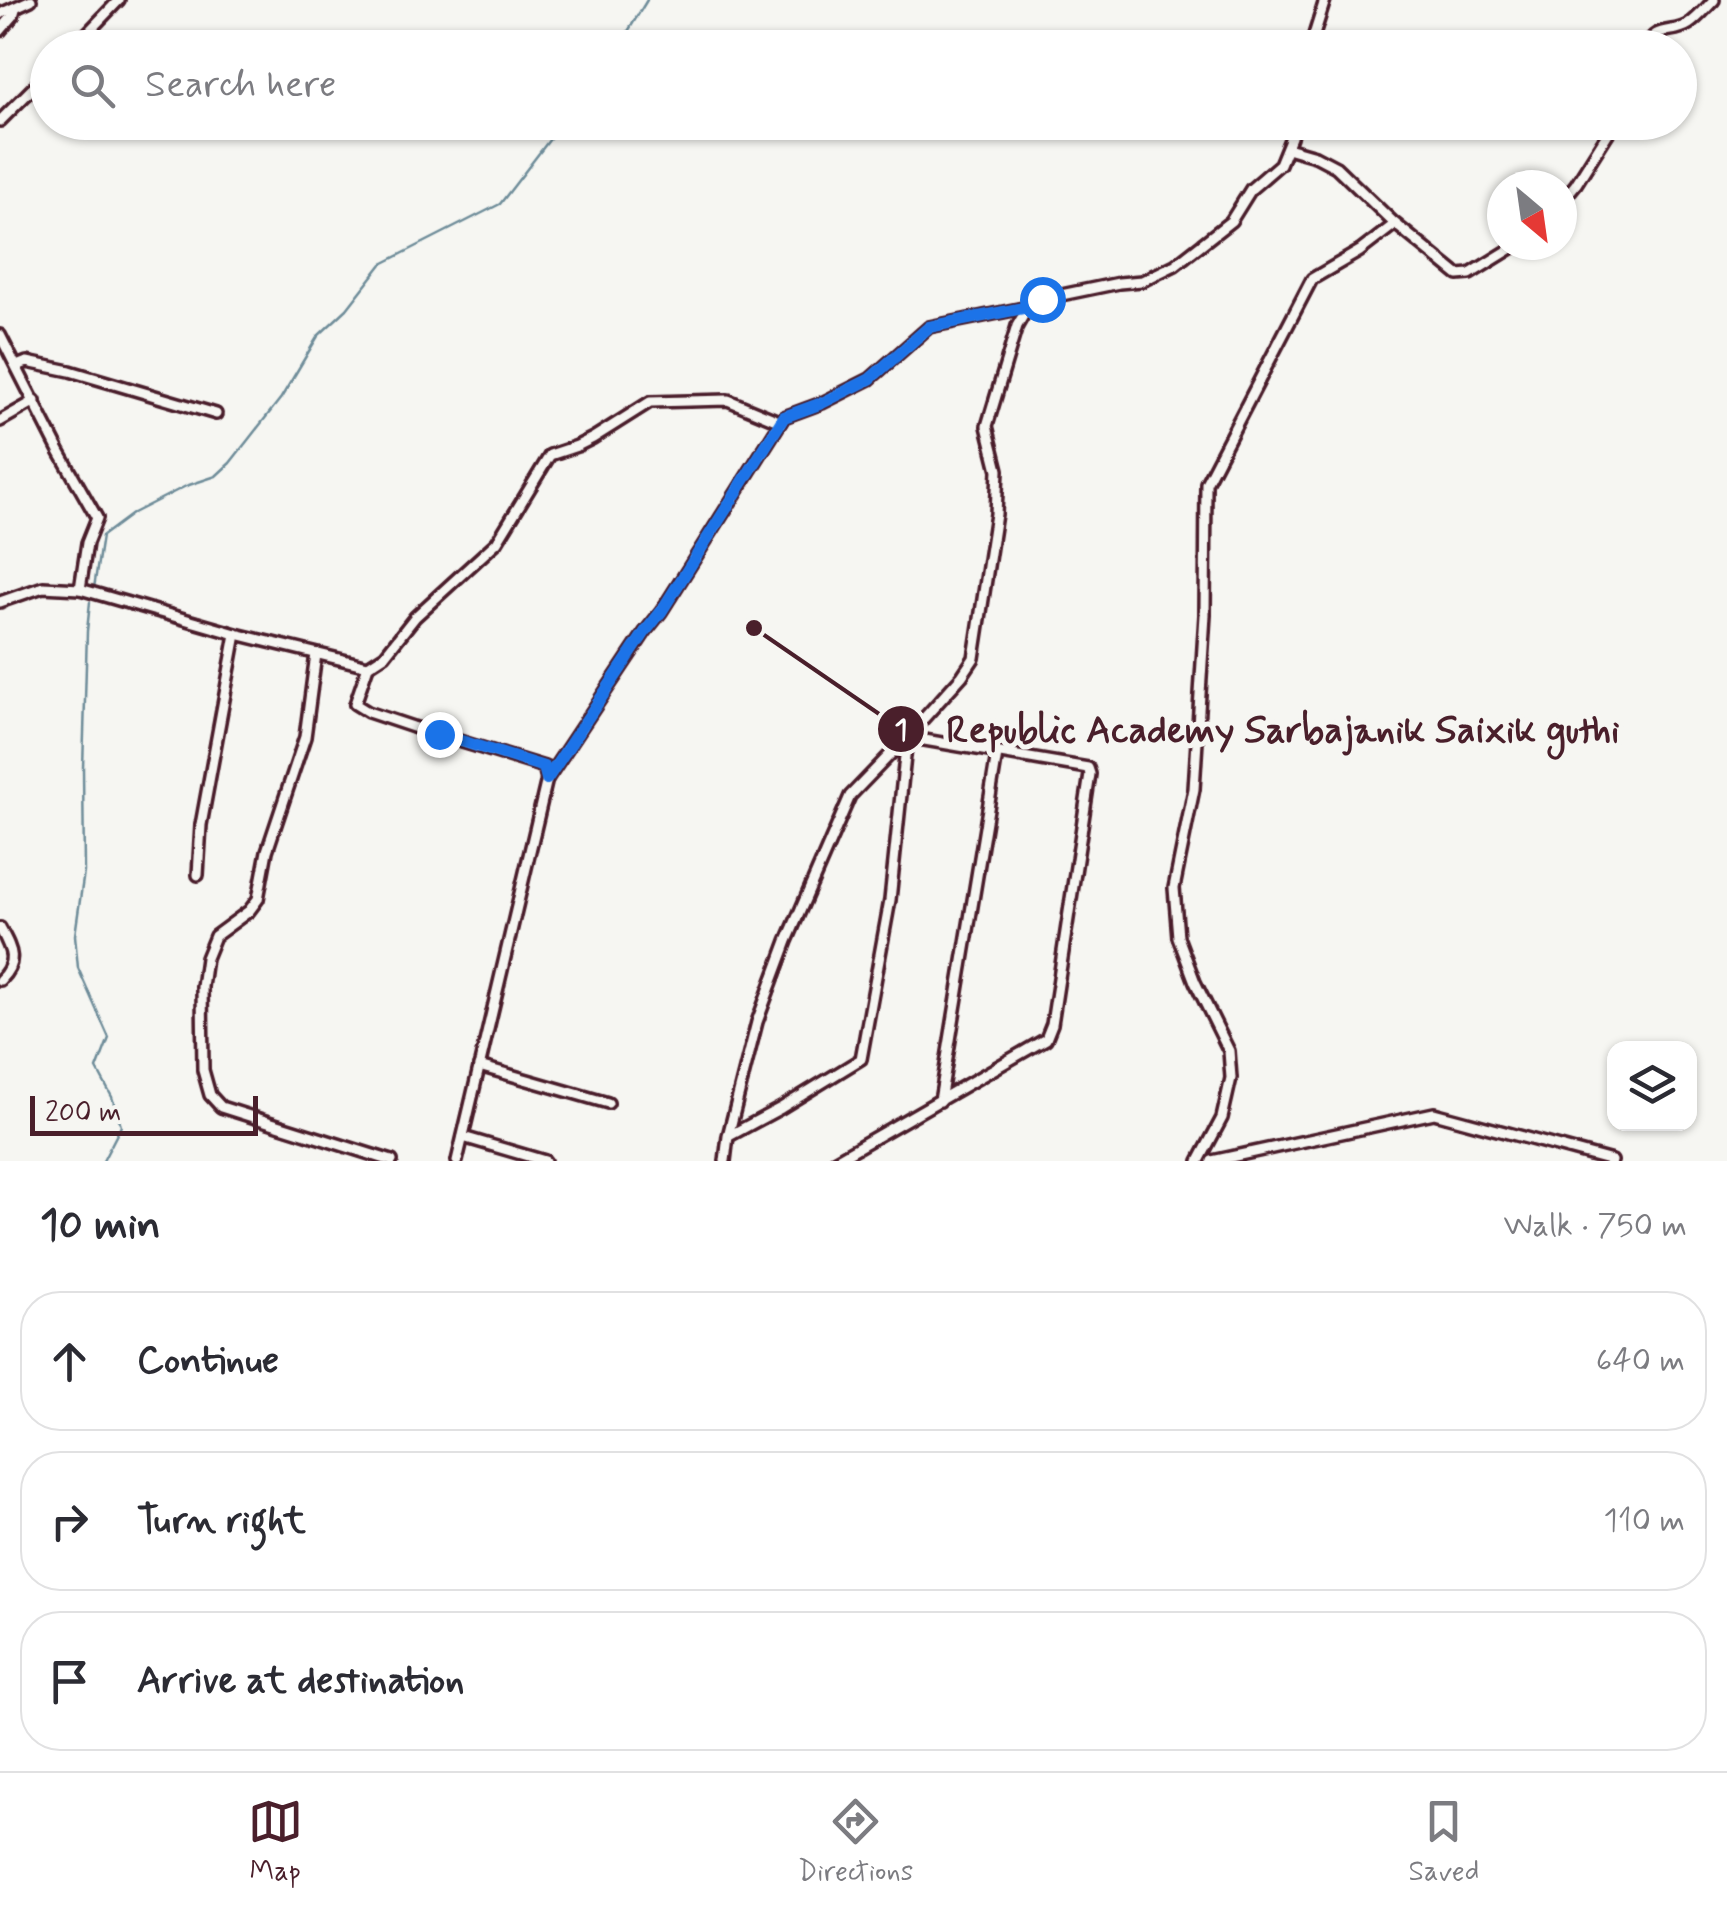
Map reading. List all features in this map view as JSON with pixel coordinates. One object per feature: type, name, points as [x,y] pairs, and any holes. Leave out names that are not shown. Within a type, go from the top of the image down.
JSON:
[{"type":"street","points":[[0,14],[32,0]]},
{"type":"street","points":[[91,30],[120,0]]},
{"type":"street","points":[[1316,30],[1325,0]]},
{"type":"street","points":[[1667,30],[1686,26],[1714,0]]},
{"type":"street","points":[[0,31],[15,8]]},
{"type":"street","points":[[0,122],[30,91]]},
{"type":"street","points":[[456,1161],[547,779],[661,612],[784,417],[870,379],[929,327],[1142,280],[1175,265],[1231,221],[1252,188],[1280,164],[1288,140]]},
{"type":"street","points":[[1577,182],[1604,140]]},
{"type":"street","points":[[1286,148],[1336,167],[1395,224],[1458,274],[1470,274],[1493,260]]},
{"type":"street","points":[[1199,1161],[1222,1118],[1230,1078],[1229,1051],[1178,937],[1174,888],[1194,789],[1205,615],[1206,484],[1312,279],[1360,251],[1395,224]]},
{"type":"street","points":[[725,1161],[756,1022],[850,796],[907,738],[974,658],[996,514],[998,470],[987,426],[1017,326],[1028,307]]},
{"type":"street","points":[[0,335],[97,518],[87,544],[80,588]]},
{"type":"street","points":[[18,366],[26,362],[70,371],[216,414]]},
{"type":"street","points":[[547,779],[544,767],[413,728],[355,704],[368,666],[385,655],[415,617],[497,542],[550,455],[577,446],[650,402],[728,400],[782,422]]},
{"type":"street","points":[[0,420],[35,401]]},
{"type":"street","points":[[0,602],[43,587],[80,588],[236,634],[368,666]]},
{"type":"street","points":[[198,875],[201,826],[236,634]]},
{"type":"street","points":[[316,654],[306,737],[268,851],[258,899],[250,911],[215,936],[206,958],[202,987],[203,1070],[210,1095],[221,1107],[392,1161]]},
{"type":"street","points":[[834,1161],[1046,1038],[1052,1024],[1090,771],[907,738]]},
{"type":"street","points":[[728,1136],[861,1058],[890,900],[907,738]]},
{"type":"street","points":[[940,1101],[997,754]]},
{"type":"street","points":[[0,928],[12,951],[9,971],[0,980]]},
{"type":"street","points":[[479,1066],[608,1103]]},
{"type":"street","points":[[1212,1161],[1434,1113],[1612,1161]]},
{"type":"street","points":[[462,1137],[545,1161]]},
{"type":"street","points":[[1268,1161],[1271,1148]]},
{"type":"waterway","points":[[629,30],[647,0]]},
{"type":"waterway","points":[[94,588],[102,536],[133,513],[186,486],[216,476],[281,398],[318,336],[347,309],[382,264],[500,204],[549,140]]},
{"type":"waterway","points":[[90,602],[83,768],[84,872],[75,935],[78,968],[109,1038],[97,1069],[121,1126],[103,1161]]},
{"type":"place","name":"Republic Academy Sarbajanik Saixik guthi","points":[[754,628]]},
{"type":"route","points":[[439,734],[544,767],[547,779],[661,612],[784,417],[870,379],[929,327],[1028,307],[1042,299]]}]
